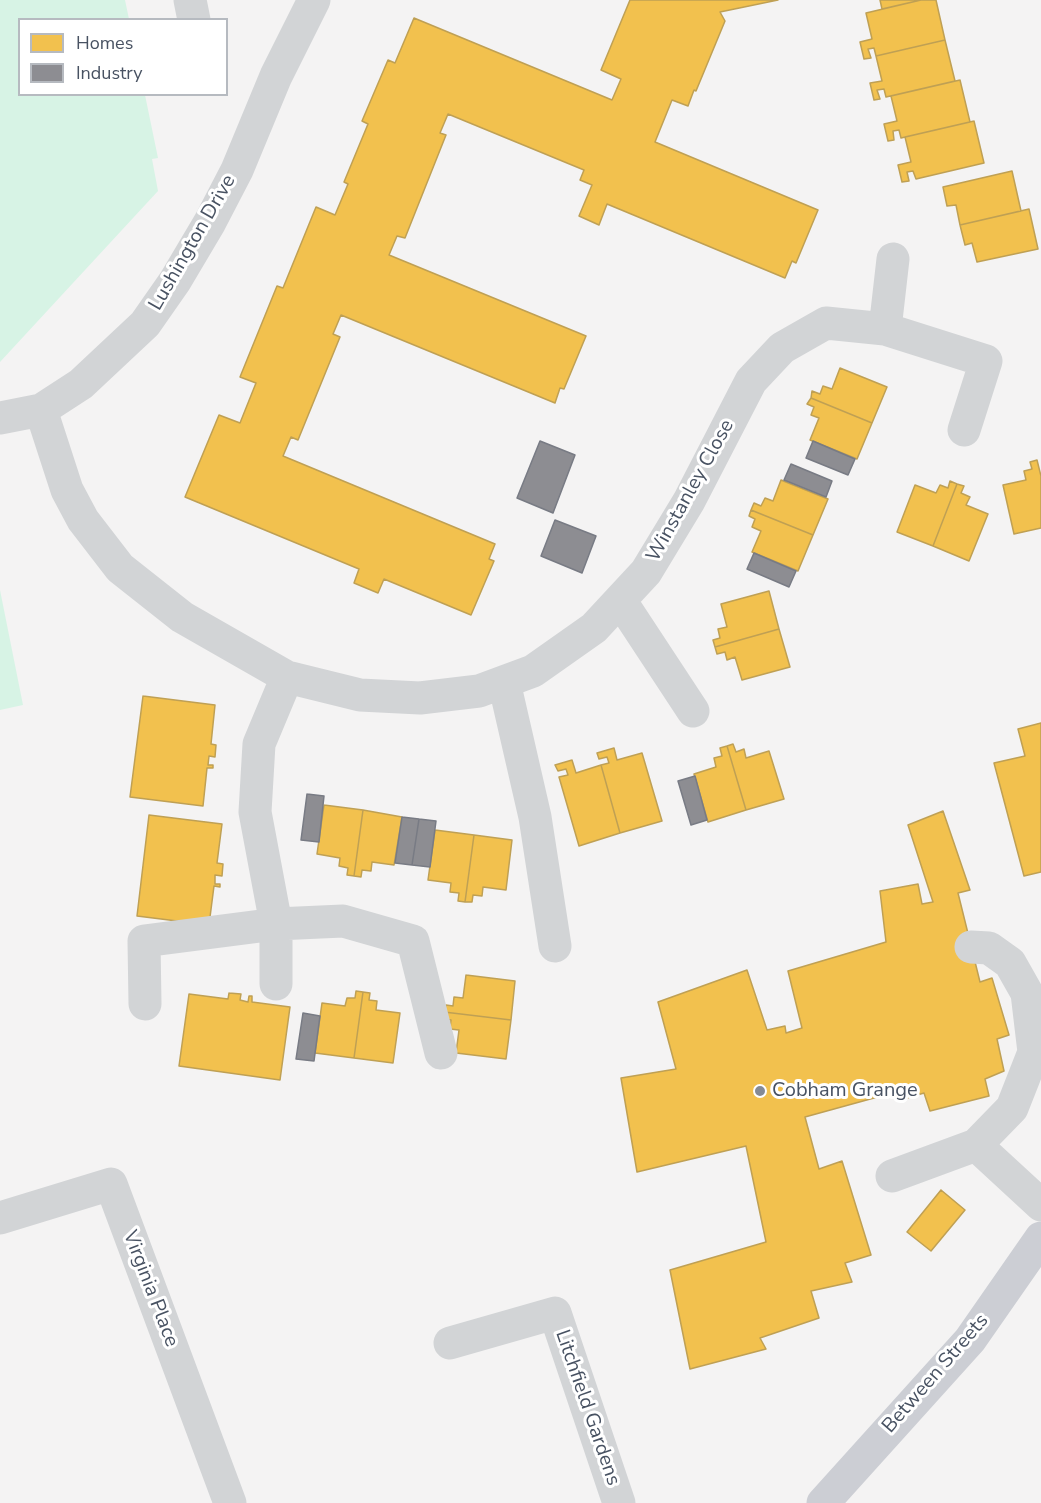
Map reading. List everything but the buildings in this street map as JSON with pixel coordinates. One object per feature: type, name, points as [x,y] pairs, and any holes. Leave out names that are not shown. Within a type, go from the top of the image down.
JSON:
[{"type":"main road","name":"Between Streets","points":[[823,1503],[970,1340],[1041,1238]]},
{"type":"street","points":[[190,0],[194,18]]},
{"type":"street","name":"Lushington Drive","points":[[0,418],[41,410],[81,384],[114,356],[145,324],[175,281],[237,170],[276,76],[314,0]]},
{"type":"street","points":[[885,329],[893,259]]},
{"type":"street","name":"Winstanley Close","points":[[41,410],[67,490],[83,520],[120,568],[182,617],[287,677],[360,695],[420,698],[478,691],[533,671],[594,628],[646,572],[690,501],[751,381],[782,348],[825,323],[885,329],[986,361],[964,430]]},
{"type":"street","points":[[620,600],[693,711]]},
{"type":"street","points":[[276,984],[276,924],[255,812],[259,744],[287,677]]},
{"type":"street","points":[[504,682],[535,817],[555,946]]},
{"type":"street","points":[[145,1004],[144,941],[276,924],[343,921],[413,941],[441,1053]]},
{"type":"street","points":[[892,1176],[976,1145],[1012,1108],[1034,1052],[1027,993],[1010,963],[990,948],[971,947]]},
{"type":"street","points":[[976,1145],[1041,1205]]},
{"type":"street","name":"Virginia Place","points":[[0,1218],[111,1184],[230,1503]]},
{"type":"street","name":"Litchfield Gardens","points":[[450,1344],[555,1313],[619,1503]]},
{"type":"green space","points":[[0,0],[125,0],[129,18],[18,18],[18,96],[145,96],[158,158],[152,159],[158,191],[0,362]]},
{"type":"green space","points":[[0,590],[23,705],[0,710]]},
{"type":"place","name":"Cobham Grange","points":[[760,1091]]}]
